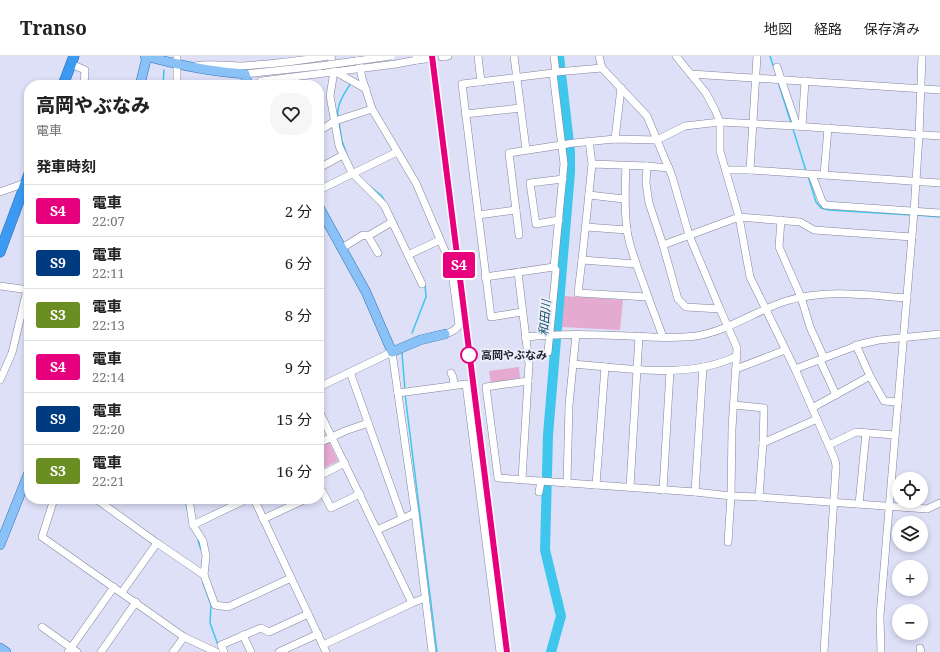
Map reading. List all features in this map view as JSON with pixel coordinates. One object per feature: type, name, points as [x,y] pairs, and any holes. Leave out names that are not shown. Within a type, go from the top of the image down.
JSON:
[{"type":"highway","points":[[65,80],[73,60]]},
{"type":"highway","points":[[0,252],[24,189]]},
{"type":"main road","points":[[141,80],[146,56],[177,60],[188,67],[224,73],[245,74],[247,80]]},
{"type":"main road","points":[[324,216],[366,292],[392,352],[420,340],[445,334]]},
{"type":"main road","points":[[0,545],[24,485]]},
{"type":"main road","points":[[0,648],[6,652]]},
{"type":"street","points":[[188,67],[206,65],[240,66],[290,62],[330,56],[334,71],[330,96],[338,120],[339,146],[352,173],[384,205],[422,284]]},
{"type":"street","points":[[358,56],[372,109],[416,183],[451,265],[459,325],[456,329],[445,334]]},
{"type":"street","points":[[245,74],[394,56],[396,64]]},
{"type":"street","points":[[478,56],[481,82]]},
{"type":"street","points":[[514,56],[518,77],[526,149]]},
{"type":"street","points":[[548,352],[556,270],[554,267],[564,164],[564,145],[554,56]]},
{"type":"street","points":[[599,56],[602,68],[647,116],[672,176],[689,235],[737,348],[732,429],[731,496],[728,542]]},
{"type":"street","points":[[676,56],[706,92],[720,122],[720,151],[739,217],[750,277],[795,369],[829,445],[836,466],[824,652]]},
{"type":"street","points":[[750,170],[757,56]]},
{"type":"street","points":[[881,652],[880,616],[914,214],[922,56]]},
{"type":"street","points":[[268,80],[396,64],[416,58],[426,59]]},
{"type":"street","points":[[73,60],[85,70],[84,80]]},
{"type":"street","points":[[177,60],[177,80]]},
{"type":"street","points":[[777,67],[778,79],[796,126]]},
{"type":"street","points":[[522,312],[491,317],[462,84],[555,72],[602,68]]},
{"type":"street","points":[[334,71],[366,89]]},
{"type":"street","points":[[691,74],[940,90]]},
{"type":"street","points":[[796,126],[805,81]]},
{"type":"street","points":[[615,139],[621,88]]},
{"type":"street","points":[[465,114],[521,108]]},
{"type":"street","points":[[324,127],[338,120],[372,109]]},
{"type":"street","points":[[519,235],[509,153],[526,149],[615,139],[657,140],[685,126],[720,122],[940,136]]},
{"type":"street","points":[[824,175],[828,128]]},
{"type":"street","points":[[589,142],[592,164],[578,293],[648,297]]},
{"type":"street","points":[[324,187],[397,152]]},
{"type":"street","points":[[324,165],[343,155]]},
{"type":"street","points":[[592,164],[669,168]]},
{"type":"street","points":[[626,165],[624,199],[627,230],[636,264],[663,337]]},
{"type":"street","points":[[647,166],[646,183],[649,203],[663,245],[678,299],[686,307],[720,309]]},
{"type":"street","points":[[726,170],[750,170],[940,183]]},
{"type":"street","points":[[812,175],[825,205],[914,214],[940,214]]},
{"type":"street","points":[[559,220],[536,224],[530,184],[563,179]]},
{"type":"street","points":[[0,192],[24,181]]},
{"type":"street","points":[[589,195],[624,199]]},
{"type":"street","points":[[478,215],[516,210]]},
{"type":"street","points":[[663,245],[739,217],[800,222],[814,230],[912,237]]},
{"type":"street","points":[[781,220],[778,247],[801,297],[810,327],[836,395]]},
{"type":"street","points":[[342,248],[363,235],[368,236],[392,222]]},
{"type":"street","points":[[586,226],[627,230]]},
{"type":"street","points":[[368,236],[378,253]]},
{"type":"street","points":[[408,255],[440,240]]},
{"type":"street","points":[[582,260],[636,264]]},
{"type":"street","points":[[485,277],[554,267]]},
{"type":"street","points":[[518,272],[529,364],[522,479]]},
{"type":"street","points":[[0,286],[24,289]]},
{"type":"street","points":[[525,337],[558,334],[663,337],[695,336],[727,327],[765,309],[801,297],[829,293],[907,298]]},
{"type":"street","points":[[0,380],[12,353],[24,306]]},
{"type":"street","points":[[567,483],[569,405],[576,334]]},
{"type":"street","points":[[795,369],[856,346],[879,340],[940,334]]},
{"type":"street","points":[[630,487],[639,336]]},
{"type":"street","points":[[856,346],[884,401],[898,402]]},
{"type":"street","points":[[736,369],[785,350]]},
{"type":"street","points":[[324,385],[392,352],[403,392],[415,513],[432,652]]},
{"type":"street","points":[[573,364],[670,371],[703,367],[737,356]]},
{"type":"street","points":[[596,485],[605,367]]},
{"type":"street","points":[[695,492],[703,367]]},
{"type":"street","points":[[663,490],[670,371]]},
{"type":"street","points":[[350,372],[402,518]]},
{"type":"street","points":[[451,373],[454,386]]},
{"type":"street","points":[[812,408],[870,376]]},
{"type":"street","points":[[528,381],[486,387],[498,478],[890,507],[927,509],[940,503]]},
{"type":"street","points":[[403,392],[466,384],[500,652]]},
{"type":"street","points":[[734,405],[764,408],[759,497]]},
{"type":"street","points":[[763,443],[817,419]]},
{"type":"street","points":[[324,421],[412,603]]},
{"type":"street","points":[[324,441],[368,423]]},
{"type":"street","points":[[829,445],[856,432],[896,435]]},
{"type":"street","points":[[859,504],[866,433]]},
{"type":"street","points":[[324,474],[345,463]]},
{"type":"street","points":[[540,492],[541,481]]},
{"type":"street","points":[[324,497],[331,508],[360,494]]},
{"type":"street","points":[[52,504],[42,536],[184,636],[215,652]]},
{"type":"street","points":[[104,504],[157,543],[202,573],[215,605],[228,607],[291,578]]},
{"type":"street","points":[[190,504],[193,525],[203,541],[206,556],[202,573]]},
{"type":"street","points":[[193,525],[237,504]]},
{"type":"street","points":[[256,504],[325,649],[412,603],[425,598]]},
{"type":"street","points":[[263,519],[295,504]]},
{"type":"street","points":[[378,530],[415,513]]},
{"type":"street","points":[[122,592],[157,543]]},
{"type":"street","points":[[42,627],[72,651],[114,587]]},
{"type":"street","points":[[101,652],[136,602]]},
{"type":"street","points":[[224,652],[221,645],[243,635],[261,628],[270,632],[308,614]]},
{"type":"street","points":[[279,652],[318,634]]},
{"type":"street","points":[[243,635],[251,652]]},
{"type":"street","points":[[173,652],[184,636]]},
{"type":"shaded area","points":[[564,296],[623,300],[620,330],[561,327]]},
{"type":"shaded area","points":[[519,367],[520,378],[491,383],[489,371]]},
{"type":"shaded area","points":[[329,442],[338,461],[324,468],[324,444]]},
{"type":"waterway","name":"和田川","points":[[551,652],[561,616],[545,550],[548,435],[570,172],[570,152],[559,56]]},
{"type":"waterway","points":[[770,56],[774,68]]},
{"type":"waterway","points":[[163,80],[164,70]]},
{"type":"waterway","points":[[338,118],[339,104],[351,83]]},
{"type":"waterway","points":[[779,85],[791,123]]},
{"type":"waterway","points":[[339,122],[342,141],[347,155]]},
{"type":"waterway","points":[[793,129],[806,171]]},
{"type":"waterway","points":[[808,176],[816,202],[821,208],[829,210],[912,215]]},
{"type":"waterway","points":[[368,185],[382,196],[397,224]]},
{"type":"waterway","points":[[916,215],[940,217]]},
{"type":"waterway","points":[[412,333],[426,297],[425,284]]},
{"type":"waterway","points":[[402,353],[405,390]]},
{"type":"waterway","points":[[405,394],[437,652]]},
{"type":"waterway","points":[[186,504],[188,513]]},
{"type":"waterway","points":[[198,540],[201,550]]},
{"type":"waterway","points":[[203,583],[211,605],[210,623],[218,645]]},
{"type":"railway","points":[[432,56],[507,652]]},
{"type":"train","name":"S4","points":[[432,56],[507,652]]},
{"type":"place","name":"高岡やぶなみ","points":[[469,355]]}]
